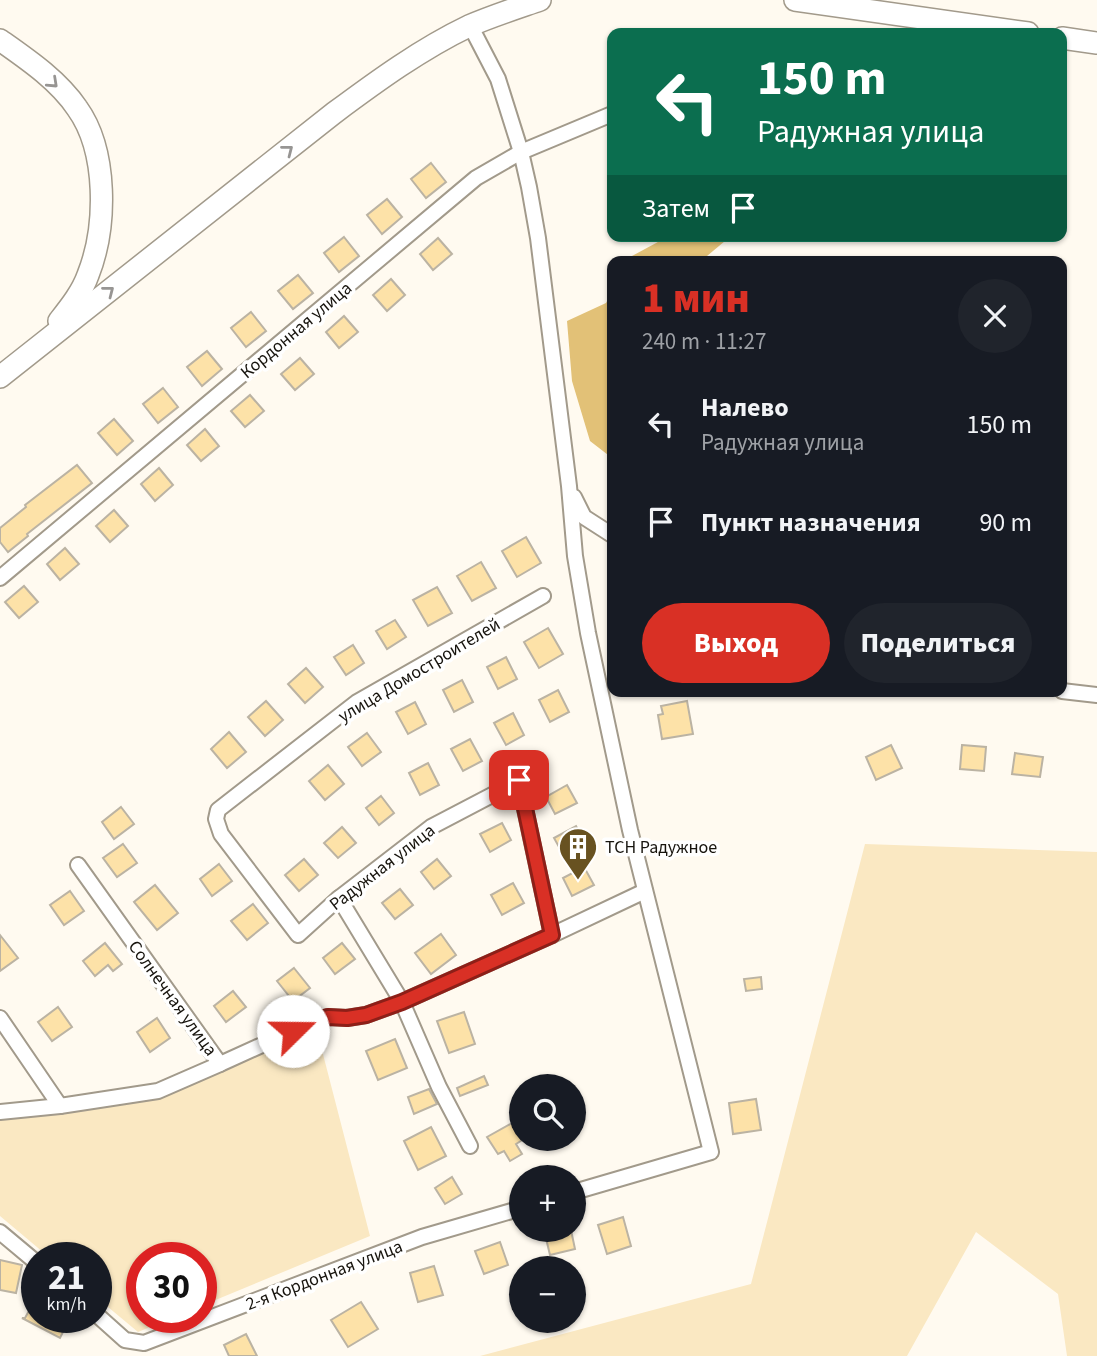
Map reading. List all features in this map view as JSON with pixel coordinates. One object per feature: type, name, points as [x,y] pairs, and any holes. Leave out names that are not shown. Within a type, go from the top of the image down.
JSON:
[{"type":"main road","points":[[0,377],[377,81],[432,46],[471,26],[540,0]]},
{"type":"main road","points":[[795,0],[993,28]]},
{"type":"main road","points":[[1067,39],[1097,43]]},
{"type":"main road","points":[[0,40],[48,77],[77,107],[88,126],[100,176],[101,207],[88,275],[76,298],[36,348]]},
{"type":"street","points":[[471,26],[498,79],[521,152],[538,238],[569,486],[575,556],[588,633],[630,830],[711,1152],[586,1188]]},
{"type":"street","name":"Кордонная улица","points":[[0,578],[476,178],[521,152],[607,116]]},
{"type":"street","points":[[569,486],[583,517],[607,532]]},
{"type":"street","name":"улица Домостроителей","points":[[221,834],[216,819],[218,810],[357,702],[543,596]]},
{"type":"street","points":[[1067,692],[1097,695]]},
{"type":"street","name":"Радужная улица","points":[[221,834],[298,935],[339,898],[431,827],[519,780],[552,935]]},
{"type":"street","name":"Солнечная улица","points":[[0,1112],[158,1091],[220,1064],[78,865]]},
{"type":"street","points":[[220,1064],[317,1020],[366,1015],[402,1002],[645,891]]},
{"type":"street","points":[[339,898],[402,1002],[439,1087],[470,1146]]},
{"type":"street","points":[[0,1018],[60,1106]]},
{"type":"street","name":"2-я Кордонная улица","points":[[112,1328],[125,1340],[144,1343],[422,1237],[509,1212]]},
{"type":"street","points":[[0,1232],[21,1250]]},
{"type":"shaded area","points":[[658,242],[724,242],[707,256],[632,256]]},
{"type":"shaded area","points":[[607,301],[607,454],[590,441],[572,381],[567,321]]},
{"type":"shaded area","points":[[865,844],[1097,852],[1097,1356],[1067,1356],[1058,1294],[976,1232],[907,1356],[480,1356],[567,1333],[586,1333],[586,1328],[751,1284]]},
{"type":"shaded area","points":[[317,1031],[370,1236],[217,1299],[217,1242],[126,1242],[126,1322],[112,1310],[112,1242],[31,1242],[0,1216],[0,1119],[159,1097]]},
{"type":"building","points":[[431,163],[446,182],[426,198],[411,179]]},
{"type":"building","points":[[387,199],[402,217],[382,234],[367,215]]},
{"type":"building","points":[[344,237],[359,256],[339,272],[324,253]]},
{"type":"building","points":[[438,238],[452,254],[433,270],[420,254]]},
{"type":"building","points":[[298,275],[313,293],[293,309],[278,291]]},
{"type":"building","points":[[391,279],[405,295],[387,311],[373,295]]},
{"type":"building","points":[[251,312],[266,331],[246,347],[231,328]]},
{"type":"building","points":[[344,316],[358,332],[339,348],[326,332]]},
{"type":"building","points":[[207,351],[222,369],[202,386],[187,367]]},
{"type":"building","points":[[300,358],[314,374],[295,390],[281,374]]},
{"type":"building","points":[[163,388],[178,407],[158,423],[143,404]]},
{"type":"building","points":[[250,395],[264,411],[245,427],[231,411]]},
{"type":"building","points":[[114,419],[133,441],[117,455],[98,433]]},
{"type":"building","points":[[205,429],[219,446],[201,461],[187,445]]},
{"type":"building","points":[[77,465],[92,483],[8,552],[0,542],[0,528]]},
{"type":"building","points":[[159,468],[173,485],[155,501],[141,484]]},
{"type":"building","points":[[114,510],[128,526],[110,542],[96,526]]},
{"type":"building","points":[[526,537],[541,563],[517,577],[502,551]]},
{"type":"building","points":[[65,548],[79,564],[60,580],[47,564]]},
{"type":"building","points":[[481,562],[496,588],[472,601],[457,576]]},
{"type":"building","points":[[24,586],[38,602],[19,618],[5,602]]},
{"type":"building","points":[[437,587],[452,613],[428,626],[413,600]]},
{"type":"building","points":[[395,620],[406,637],[387,649],[376,631]]},
{"type":"building","points":[[548,628],[563,654],[539,668],[524,642]]},
{"type":"building","points":[[353,645],[364,663],[346,675],[334,657]]},
{"type":"building","points":[[506,657],[517,679],[498,689],[487,667]]},
{"type":"building","points":[[306,668],[323,687],[305,703],[288,684]]},
{"type":"building","points":[[462,680],[473,702],[454,712],[443,690]]},
{"type":"building","points":[[558,690],[569,712],[550,722],[539,700]]},
{"type":"building","points":[[266,701],[283,720],[265,736],[248,717]]},
{"type":"building","points":[[687,701],[693,734],[662,739],[658,715],[663,714],[661,706]]},
{"type":"building","points":[[415,702],[426,724],[408,734],[396,712]]},
{"type":"building","points":[[513,713],[524,735],[506,745],[494,723]]},
{"type":"building","points":[[229,732],[246,752],[227,768],[211,749]]},
{"type":"building","points":[[367,733],[381,752],[362,766],[348,747]]},
{"type":"building","points":[[470,739],[482,761],[463,771],[451,749]]},
{"type":"building","points":[[891,745],[902,768],[876,780],[866,757]]},
{"type":"building","points":[[962,745],[986,747],[984,771],[960,769]]},
{"type":"building","points":[[1015,753],[1043,757],[1040,777],[1012,774]]},
{"type":"building","points":[[428,763],[439,785],[420,795],[409,773]]},
{"type":"building","points":[[328,765],[344,784],[325,800],[309,781]]},
{"type":"building","points":[[567,785],[577,803],[555,814],[546,797]]},
{"type":"building","points":[[381,796],[394,813],[379,825],[366,808]]},
{"type":"building","points":[[121,807],[134,824],[114,839],[102,822]]},
{"type":"building","points":[[502,823],[511,840],[490,852],[480,834]]},
{"type":"building","points":[[576,826],[585,844],[564,856],[554,838]]},
{"type":"building","points":[[342,827],[356,843],[338,858],[324,843]]},
{"type":"building","points":[[123,844],[137,863],[117,877],[103,858]]},
{"type":"building","points":[[304,859],[318,875],[299,891],[285,875]]},
{"type":"building","points":[[437,859],[451,876],[434,889],[421,872]]},
{"type":"building","points":[[219,864],[232,881],[212,896],[200,879]]},
{"type":"building","name":"ТСН Радужное","points":[[584,867],[594,885],[572,896],[563,878]]},
{"type":"building","points":[[513,883],[524,903],[502,915],[491,895]]},
{"type":"building","points":[[155,885],[178,913],[157,930],[134,902]]},
{"type":"building","points":[[400,889],[413,905],[395,919],[382,903]]},
{"type":"building","points":[[70,891],[84,911],[64,925],[50,905]]},
{"type":"building","points":[[253,904],[268,923],[247,940],[231,921]]},
{"type":"building","points":[[441,934],[456,955],[431,974],[415,953]]},
{"type":"building","points":[[0,935],[18,958],[0,971]]},
{"type":"building","points":[[105,943],[122,964],[113,971],[108,965],[95,976],[83,961]]},
{"type":"building","points":[[342,943],[355,959],[335,974],[323,958]]},
{"type":"building","points":[[294,968],[310,988],[293,1001],[277,981]]},
{"type":"building","points":[[761,977],[762,989],[746,991],[744,979]]},
{"type":"building","points":[[233,991],[246,1007],[226,1022],[214,1006]]},
{"type":"building","points":[[58,1007],[72,1027],[52,1041],[38,1022]]},
{"type":"building","points":[[464,1012],[475,1044],[449,1053],[437,1021]]},
{"type":"building","points":[[157,1018],[170,1038],[150,1052],[137,1032]]},
{"type":"building","points":[[395,1039],[407,1068],[378,1080],[366,1051]]},
{"type":"building","points":[[484,1076],[488,1085],[460,1096],[457,1088]]},
{"type":"building","points":[[429,1089],[437,1104],[414,1114],[408,1097]]},
{"type":"building","points":[[756,1099],[761,1130],[733,1134],[729,1103]]},
{"type":"building","points":[[509,1125],[509,1151],[520,1151],[522,1154],[510,1161],[504,1151],[498,1154],[487,1137]]},
{"type":"building","points":[[431,1127],[446,1156],[418,1170],[404,1141]]},
{"type":"building","points":[[452,1177],[462,1194],[445,1204],[435,1188]]},
{"type":"building","points":[[623,1217],[631,1246],[607,1254],[598,1225]]},
{"type":"building","points":[[500,1242],[508,1265],[484,1274],[475,1251]]},
{"type":"building","points":[[547,1242],[574,1242],[575,1249],[550,1255]]},
{"type":"building","points":[[0,1260],[21,1265],[16,1293],[0,1290]]},
{"type":"building","points":[[434,1266],[443,1295],[418,1302],[410,1273]]},
{"type":"building","points":[[361,1302],[378,1329],[348,1347],[331,1320]]},
{"type":"building","points":[[246,1334],[257,1356],[229,1356],[224,1345]]},
{"type":"place","name":"ТСН Радужное","points":[[578,881]]},
{"type":"route","points":[[293,1031],[328,1017],[366,1015],[402,1002],[552,935],[519,780]]}]
